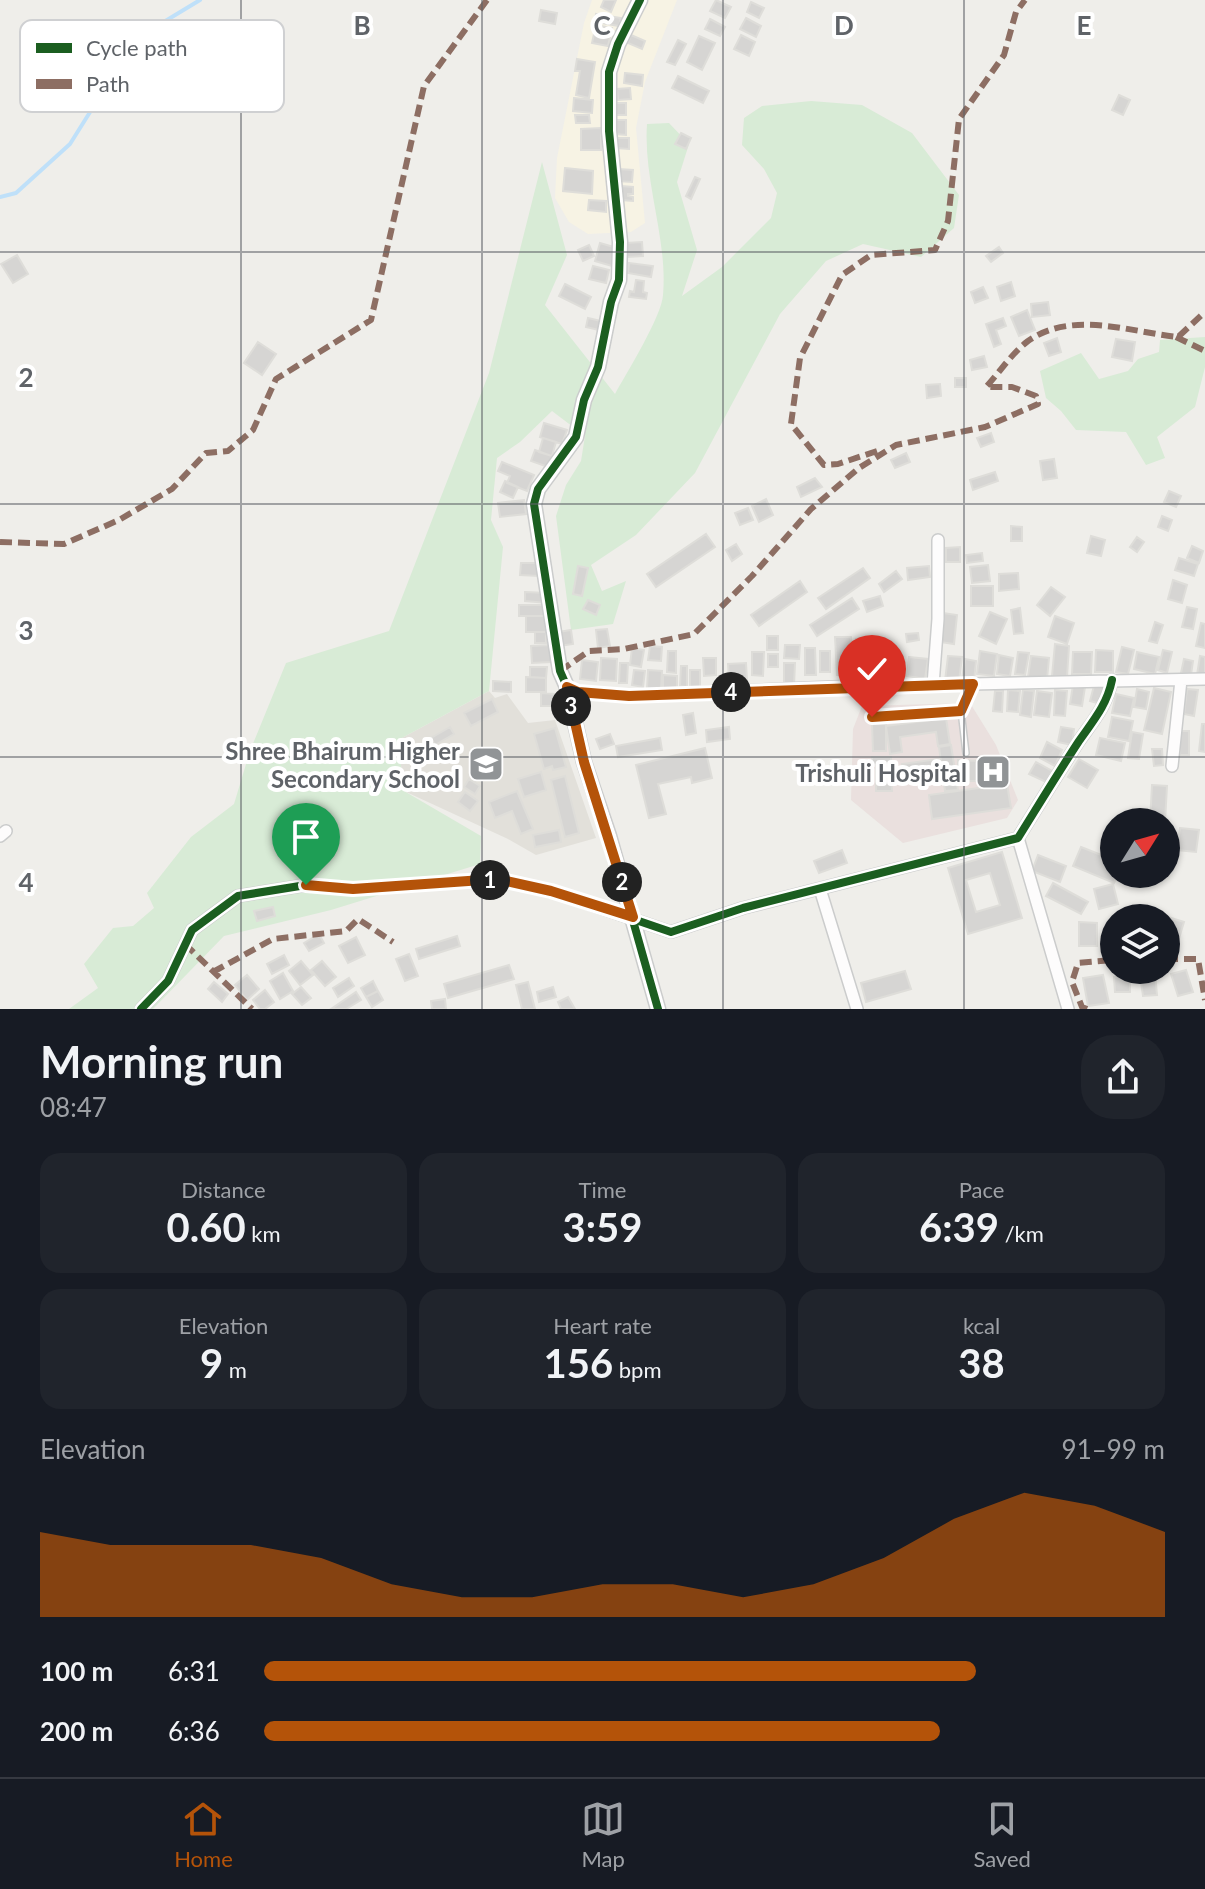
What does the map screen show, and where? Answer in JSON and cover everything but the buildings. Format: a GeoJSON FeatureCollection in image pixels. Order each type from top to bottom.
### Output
{"type":"FeatureCollection","features":[{"type":"Feature","properties":{"kind":"street"},"geometry":{"type":"LineString","coordinates":[[640,0],[618,44],[609,72],[609,131],[620,242],[619,280],[611,302],[598,367],[584,400],[576,437],[538,489],[534,504],[560,671],[658,1009]]}},
{"type":"Feature","properties":{"kind":"street"},"geometry":{"type":"LineString","coordinates":[[933,685],[938,619],[938,540]]}},
{"type":"Feature","properties":{"kind":"street"},"geometry":{"type":"LineString","coordinates":[[567,687],[578,692],[629,696],[1205,679]]}},
{"type":"Feature","properties":{"kind":"street"},"geometry":{"type":"LineString","coordinates":[[141,1009],[168,981],[192,930],[238,896],[306,885],[353,889],[497,879],[551,891],[671,932],[743,908],[1018,838],[1097,718],[1112,680]]}},
{"type":"Feature","properties":{"kind":"street"},"geometry":{"type":"LineString","coordinates":[[1172,766],[1181,680]]}},
{"type":"Feature","properties":{"kind":"street"},"geometry":{"type":"LineString","coordinates":[[1018,838],[1068,1009]]}},
{"type":"Feature","properties":{"kind":"street"},"geometry":{"type":"LineString","coordinates":[[820,889],[857,1009]]}},
{"type":"Feature","properties":{"kind":"lane"},"geometry":{"type":"LineString","coordinates":[[966,753],[961,711],[973,684]]}},
{"type":"Feature","properties":{"kind":"lane"},"geometry":{"type":"LineString","coordinates":[[872,717],[961,711]]}},
{"type":"Feature","properties":{"kind":"shaded area"},"geometry":{"type":"Polygon","coordinates":[[[592,0],[677,0],[645,82],[636,128],[645,223],[631,232],[588,234],[569,222],[555,198],[557,158],[584,23],[592,0]]]}},
{"type":"Feature","properties":{"kind":"shaded area","name":"Shree Bhairum Higher Secondary School"},"geometry":{"type":"Polygon","coordinates":[[[489,691],[495,698],[507,694],[528,723],[555,720],[596,838],[536,855],[404,791],[398,740],[489,691]]]}},
{"type":"Feature","properties":{"kind":"shaded area","name":"Trishuli Hospital"},"geometry":{"type":"Polygon","coordinates":[[[970,703],[996,745],[1018,800],[1007,818],[903,843],[851,800],[853,729],[862,706],[970,703]],[[946,718],[887,726],[900,737],[936,732],[939,746],[949,744],[946,718]],[[951,745],[939,748],[945,791],[958,789],[951,745]],[[872,757],[872,765],[876,765],[876,791],[891,791],[891,778],[898,778],[897,765],[891,765],[891,757],[872,757]],[[938,759],[902,764],[904,775],[939,771],[938,759]],[[1007,784],[929,795],[932,818],[1010,807],[1007,784]]]}},
{"type":"Feature","properties":{"kind":"green space"},"geometry":{"type":"Polygon","coordinates":[[[811,101],[862,105],[912,133],[959,195],[954,228],[921,257],[863,244],[826,261],[780,314],[695,473],[636,535],[591,565],[602,591],[626,581],[613,624],[571,630],[556,516],[566,485],[581,461],[585,436],[552,411],[520,442],[497,458],[491,520],[503,547],[489,691],[398,740],[404,791],[481,836],[480,864],[331,910],[224,936],[153,1009],[69,1009],[98,988],[84,964],[113,928],[133,926],[154,908],[147,893],[191,837],[234,804],[250,751],[286,663],[389,631],[489,373],[542,162],[567,255],[545,305],[615,394],[650,330],[663,295],[664,274],[649,167],[647,124],[669,123],[689,144],[677,182],[697,250],[682,296],[722,267],[771,218],[777,193],[764,169],[742,145],[744,118],[762,106],[811,101]]]}},
{"type":"Feature","properties":{"kind":"green space"},"geometry":{"type":"Polygon","coordinates":[[[1205,337],[1205,367],[1195,407],[1157,437],[1165,458],[1146,465],[1126,432],[1076,430],[1046,398],[1040,371],[1081,353],[1099,379],[1128,371],[1138,359],[1159,352],[1160,340],[1205,337]]]}},
{"type":"Feature","properties":{"kind":"waterway"},"geometry":{"type":"LineString","coordinates":[[167,20],[200,0]]}},
{"type":"Feature","properties":{"kind":"waterway"},"geometry":{"type":"LineString","coordinates":[[0,197],[16,193],[70,144],[90,112]]}},
{"type":"Feature","properties":{"kind":"marked path"},"geometry":{"type":"LineString","coordinates":[[0,542],[64,544],[119,520],[172,489],[206,453],[228,451],[253,430],[276,379],[371,320],[424,86],[487,0]]}},
{"type":"Feature","properties":{"kind":"marked path"},"geometry":{"type":"LineString","coordinates":[[877,451],[838,464],[824,465],[791,424],[800,358],[842,275],[871,255],[935,250],[948,221],[959,119],[1004,55],[1016,12],[1025,0]]}},
{"type":"Feature","properties":{"kind":"marked path"},"geometry":{"type":"LineString","coordinates":[[560,671],[589,651],[624,649],[694,634],[752,576],[811,509],[859,468],[896,445],[985,427],[1038,404],[1036,396],[1012,387],[986,387],[1028,341],[1045,332],[1082,325],[1178,337],[1205,312]]}},
{"type":"Feature","properties":{"kind":"marked path"},"geometry":{"type":"LineString","coordinates":[[1176,337],[1205,351]]}},
{"type":"Feature","properties":{"kind":"marked path"},"geometry":{"type":"LineString","coordinates":[[213,972],[273,939],[346,931],[358,919],[393,942]]}},
{"type":"Feature","properties":{"kind":"marked path"},"geometry":{"type":"LineString","coordinates":[[185,944],[252,1009]]}},
{"type":"Feature","properties":{"kind":"marked path"},"geometry":{"type":"LineString","coordinates":[[1180,959],[1198,959],[1205,1000]]}},
{"type":"Feature","properties":{"kind":"marked path"},"geometry":{"type":"LineString","coordinates":[[1087,1009],[1082,1007],[1072,982],[1078,963],[1100,961]]}},
{"type":"Feature","properties":{"kind":"cycle path"},"geometry":{"type":"LineString","coordinates":[[640,0],[618,44],[609,72],[609,131],[620,242],[619,280],[611,302],[598,367],[584,400],[576,437],[538,489],[534,504],[560,671],[658,1009]]}},
{"type":"Feature","properties":{"kind":"cycle path"},"geometry":{"type":"LineString","coordinates":[[141,1009],[168,981],[192,930],[238,896],[306,885],[353,889],[497,879],[551,891],[671,932],[743,908],[1018,838],[1099,712],[1112,680]]}},
{"type":"Feature","properties":{"kind":"place","name":"Shree Bhairum Higher Secondary School"},"geometry":{"type":"Point","coordinates":[486,764]}},
{"type":"Feature","properties":{"kind":"place","name":"Trishuli Hospital"},"geometry":{"type":"Point","coordinates":[993,772]}},
{"type":"Feature","properties":{"kind":"route"},"geometry":{"type":"LineString","coordinates":[[306,885],[353,889],[497,879],[551,891],[633,917],[584,762],[567,687],[578,692],[629,696],[973,684],[961,711],[872,717]]}}]}
